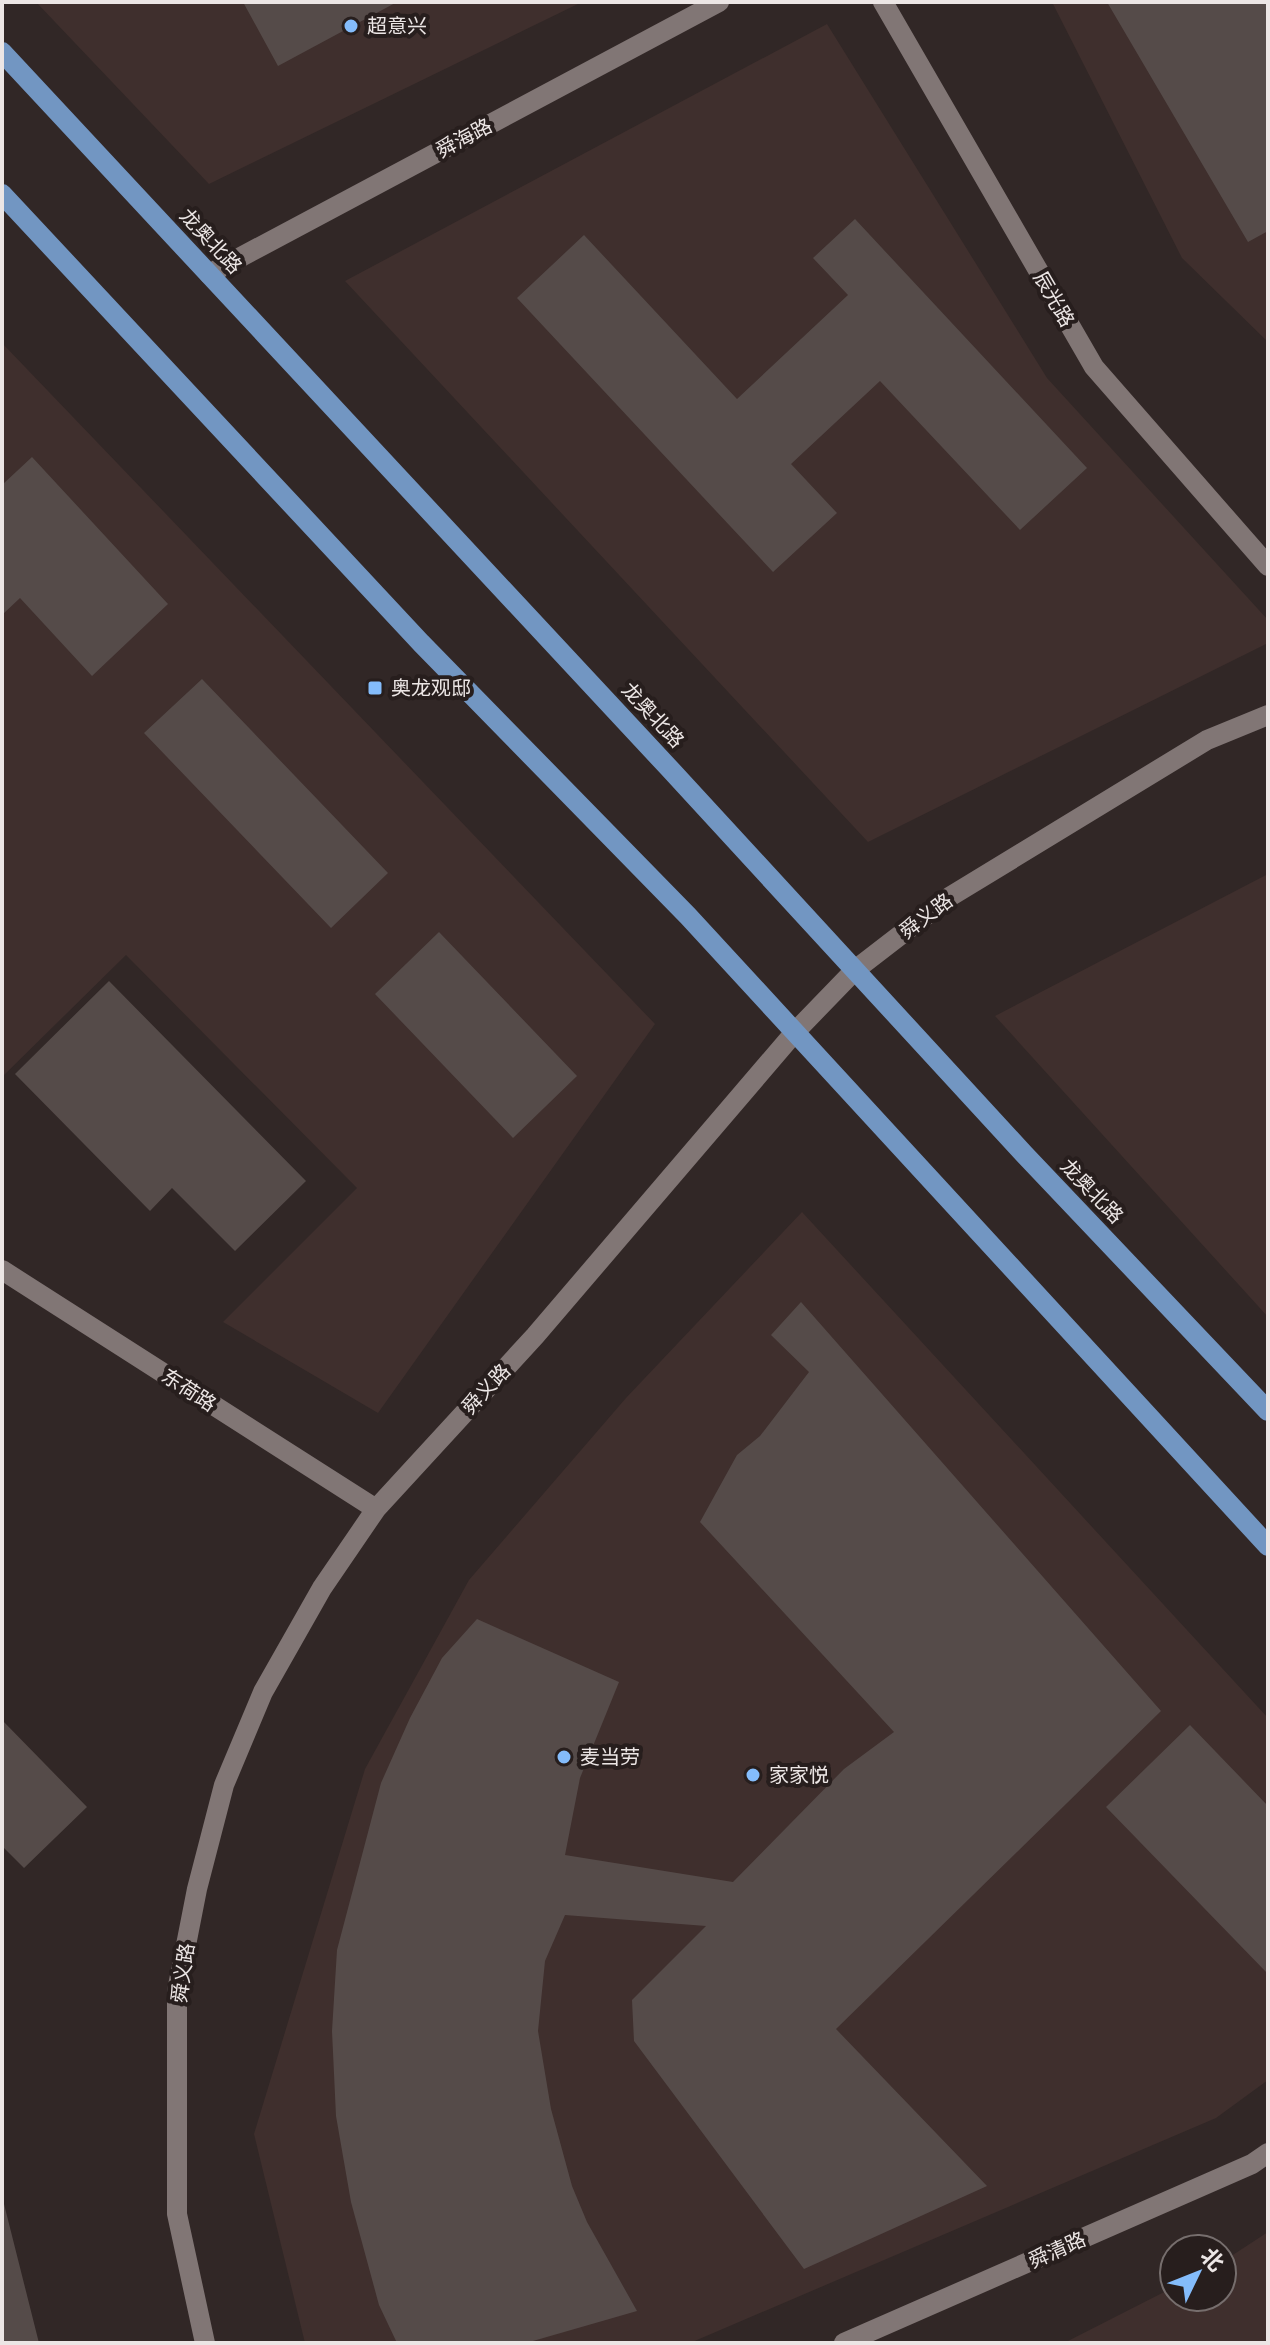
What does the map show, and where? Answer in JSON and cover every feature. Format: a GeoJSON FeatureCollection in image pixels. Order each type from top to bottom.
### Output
{"type":"FeatureCollection","features":[{"type":"Feature","properties":{"kind":"main road","name":"龙奥北路"},"geometry":{"type":"LineString","coordinates":[[2,52],[1024,1154],[1268,1411]]}},
{"type":"Feature","properties":{"kind":"main road"},"geometry":{"type":"LineString","coordinates":[[2,194],[421,643],[688,916],[1268,1546]]}},
{"type":"Feature","properties":{"kind":"street","name":"舜海路"},"geometry":{"type":"LineString","coordinates":[[209,274],[719,2]]}},
{"type":"Feature","properties":{"kind":"street","name":"辰光路"},"geometry":{"type":"LineString","coordinates":[[883,2],[1094,367],[1268,566]]}},
{"type":"Feature","properties":{"kind":"street","name":"舜义路"},"geometry":{"type":"LineString","coordinates":[[205,2343],[177,2214],[177,1991],[197,1889],[224,1785],[263,1692],[322,1588],[376,1509],[535,1336],[795,1032],[855,970],[951,896],[1207,740],[1268,715]]}},
{"type":"Feature","properties":{"kind":"street","name":"东荷路"},"geometry":{"type":"LineString","coordinates":[[2,1270],[376,1509]]}},
{"type":"Feature","properties":{"kind":"street","name":"舜清路"},"geometry":{"type":"LineString","coordinates":[[844,2343],[1252,2164],[1268,2153]]}},
{"type":"Feature","properties":{"kind":"shaded area"},"geometry":{"type":"Polygon","coordinates":[[[36,2],[582,2],[209,184],[36,2]]]}},
{"type":"Feature","properties":{"kind":"shaded area"},"geometry":{"type":"Polygon","coordinates":[[[1052,2],[1268,2],[1268,342],[1182,258],[1052,2]]]}},
{"type":"Feature","properties":{"kind":"shaded area"},"geometry":{"type":"Polygon","coordinates":[[[827,24],[1047,378],[1268,620],[1268,643],[868,842],[345,281],[827,24]]]}},
{"type":"Feature","properties":{"kind":"shaded area"},"geometry":{"type":"Polygon","coordinates":[[[2,343],[655,1024],[378,1413],[223,1322],[357,1188],[126,955],[2,1077],[2,343]]]}},
{"type":"Feature","properties":{"kind":"shaded area"},"geometry":{"type":"Polygon","coordinates":[[[1268,874],[1268,1317],[995,1016],[1268,874]]]}},
{"type":"Feature","properties":{"kind":"shaded area"},"geometry":{"type":"Polygon","coordinates":[[[802,1212],[1268,1718],[1268,2080],[1216,2118],[690,2343],[305,2343],[254,2134],[365,1769],[469,1580],[626,1398],[802,1212]]]}},
{"type":"Feature","properties":{"kind":"shaded area"},"geometry":{"type":"Polygon","coordinates":[[[1268,2232],[1268,2343],[1064,2343],[1158,2295],[1158,2313],[1238,2313],[1238,2252],[1268,2232]]]}},
{"type":"Feature","properties":{"kind":"building"},"geometry":{"type":"Polygon","coordinates":[[[243,2],[397,2],[278,66],[243,2]]]}},
{"type":"Feature","properties":{"kind":"building"},"geometry":{"type":"Polygon","coordinates":[[[1107,2],[1268,2],[1268,231],[1248,242],[1107,2]]]}},
{"type":"Feature","properties":{"kind":"building"},"geometry":{"type":"Polygon","coordinates":[[[855,219],[1087,468],[1020,530],[880,381],[791,464],[837,513],[773,572],[517,298],[584,235],[737,399],[848,295],[813,258],[855,219]]]}},
{"type":"Feature","properties":{"kind":"building"},"geometry":{"type":"Polygon","coordinates":[[[32,457],[168,604],[92,676],[20,598],[2,615],[2,485],[32,457]]]}},
{"type":"Feature","properties":{"kind":"building"},"geometry":{"type":"Polygon","coordinates":[[[202,679],[388,873],[331,928],[144,733],[202,679]]]}},
{"type":"Feature","properties":{"kind":"building"},"geometry":{"type":"Polygon","coordinates":[[[439,932],[577,1076],[513,1138],[375,994],[439,932]]]}},
{"type":"Feature","properties":{"kind":"building"},"geometry":{"type":"Polygon","coordinates":[[[109,981],[306,1181],[235,1251],[172,1188],[150,1211],[15,1074],[109,981]]]}},
{"type":"Feature","properties":{"kind":"building"},"geometry":{"type":"Polygon","coordinates":[[[801,1302],[1161,1711],[836,2029],[987,2186],[804,2269],[634,2041],[632,2000],[706,1926],[565,1915],[545,1961],[538,2031],[551,2109],[572,2186],[587,2222],[637,2311],[526,2343],[397,2343],[379,2305],[351,2202],[336,2116],[332,2031],[337,1950],[381,1783],[410,1718],[442,1658],[477,1619],[619,1682],[580,1778],[565,1855],[733,1882],[844,1769],[894,1732],[700,1522],[737,1455],[760,1436],[809,1372],[771,1335],[801,1302]]]}},
{"type":"Feature","properties":{"kind":"building"},"geometry":{"type":"Polygon","coordinates":[[[2,1720],[87,1807],[24,1868],[2,1846],[2,1720]]]}},
{"type":"Feature","properties":{"kind":"building"},"geometry":{"type":"Polygon","coordinates":[[[1190,1725],[1268,1806],[1268,1974],[1106,1807],[1190,1725]]]}},
{"type":"Feature","properties":{"kind":"building"},"geometry":{"type":"Polygon","coordinates":[[[3,2200],[39,2343],[2,2343],[3,2200]]]}},
{"type":"Feature","properties":{"kind":"place","name":"超意兴"},"geometry":{"type":"Point","coordinates":[351,26]}},
{"type":"Feature","properties":{"kind":"place","name":"奥龙观邸"},"geometry":{"type":"Point","coordinates":[375,688]}},
{"type":"Feature","properties":{"kind":"place","name":"麦当劳"},"geometry":{"type":"Point","coordinates":[564,1757]}},
{"type":"Feature","properties":{"kind":"place","name":"家家悦"},"geometry":{"type":"Point","coordinates":[753,1775]}}]}
